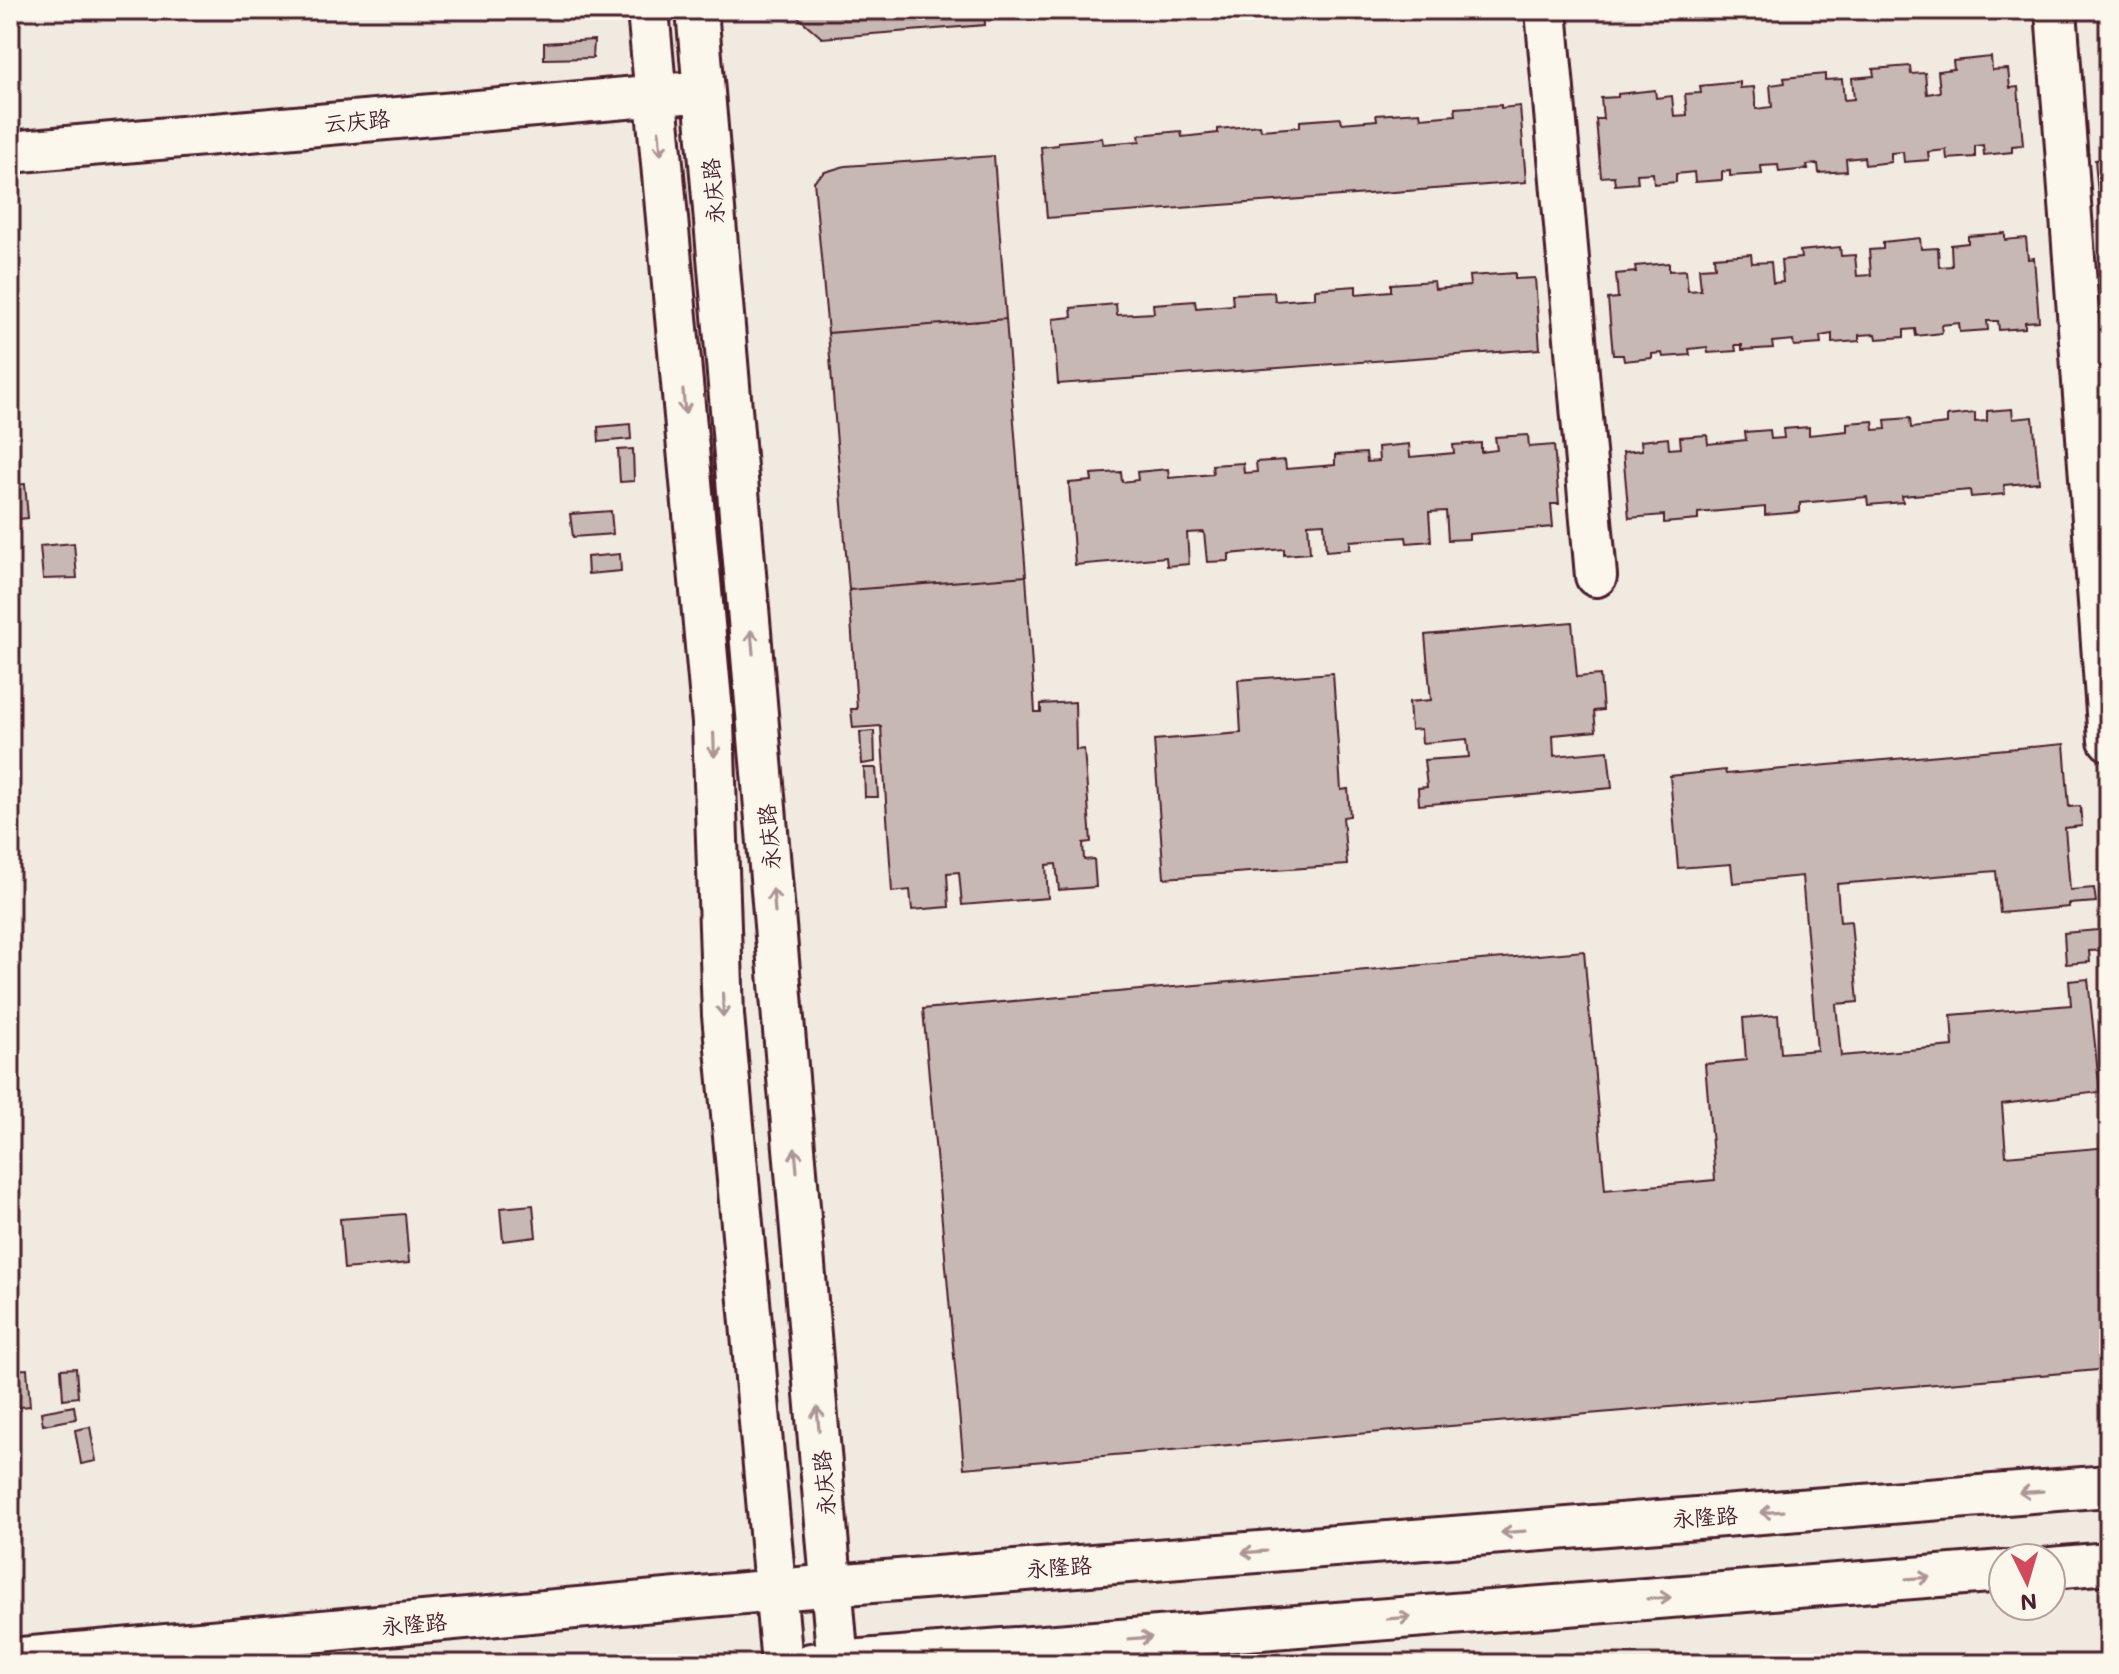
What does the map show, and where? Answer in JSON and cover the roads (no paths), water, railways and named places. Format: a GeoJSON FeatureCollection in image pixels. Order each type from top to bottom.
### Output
{"type":"FeatureCollection","features":[{"type":"Feature","properties":{"kind":"street"},"geometry":{"type":"LineString","coordinates":[[648,10],[713,723],[723,1015],[782,1664]]}},
{"type":"Feature","properties":{"kind":"street","name":"永庆路"},"geometry":{"type":"LineString","coordinates":[[697,10],[833,1585],[829,1663]]}},
{"type":"Feature","properties":{"kind":"street"},"geometry":{"type":"LineString","coordinates":[[1546,10],[1596,576]]}},
{"type":"Feature","properties":{"kind":"street"},"geometry":{"type":"LineString","coordinates":[[2056,10],[2109,740]]}},
{"type":"Feature","properties":{"kind":"street","name":"云庆路"},"geometry":{"type":"LineString","coordinates":[[10,152],[705,91]]}},
{"type":"Feature","properties":{"kind":"street","name":"永隆路"},"geometry":{"type":"LineString","coordinates":[[10,1659],[833,1585],[2109,1486]]}},
{"type":"Feature","properties":{"kind":"street"},"geometry":{"type":"LineString","coordinates":[[2067,1567],[2109,1563]]}},
{"type":"Feature","properties":{"kind":"street"},"geometry":{"type":"LineString","coordinates":[[829,1663],[1987,1572]]}}]}
